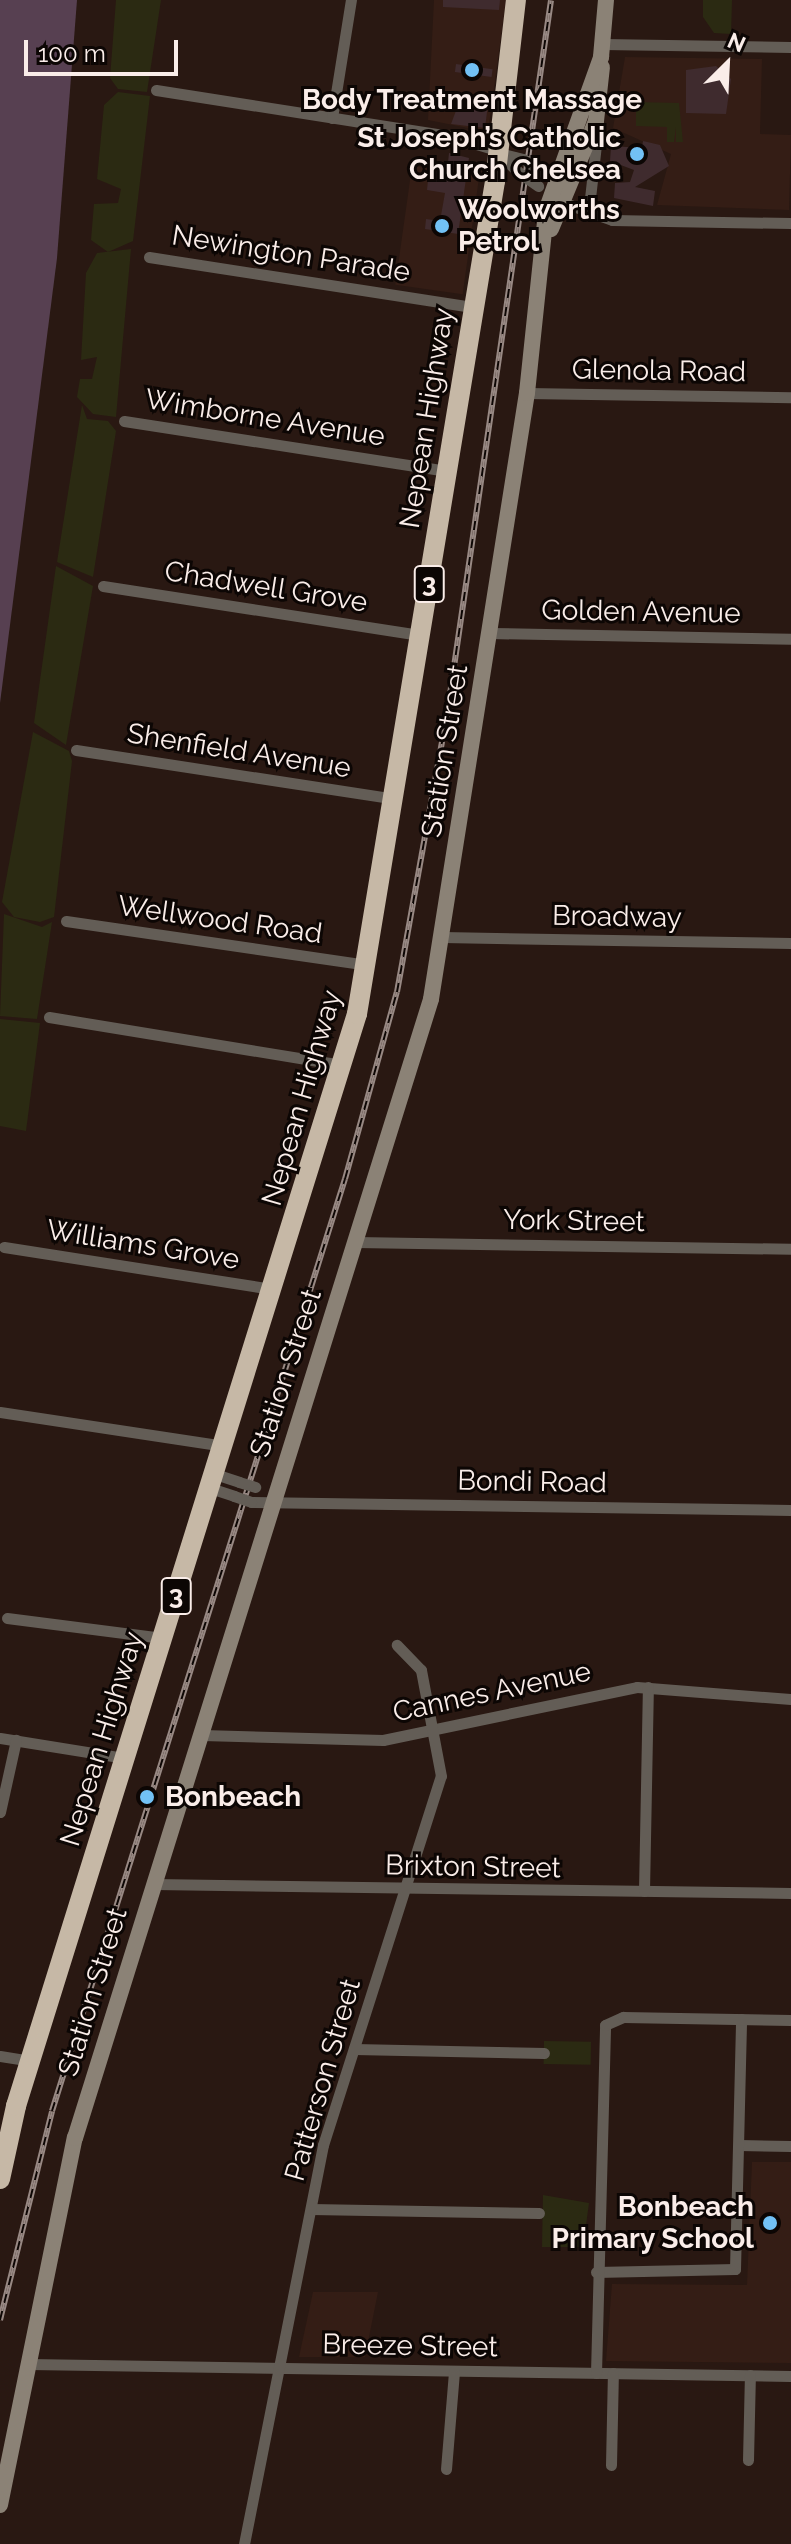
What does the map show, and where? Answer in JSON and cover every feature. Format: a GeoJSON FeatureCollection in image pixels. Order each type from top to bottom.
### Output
{"type":"FeatureCollection","features":[{"type":"Feature","properties":{"kind":"highway","name":"Nepean Highway"},"geometry":{"type":"LineString","coordinates":[[0,2179],[31,2061],[343,1065],[368,965],[499,153],[516,0]]}},
{"type":"Feature","properties":{"kind":"street"},"geometry":{"type":"LineString","coordinates":[[332,118],[351,0]]}},
{"type":"Feature","properties":{"kind":"street","name":"Station Street"},"geometry":{"type":"LineString","coordinates":[[551,186],[601,103],[606,0]]}},
{"type":"Feature","properties":{"kind":"street"},"geometry":{"type":"LineString","coordinates":[[602,51],[791,47]]}},
{"type":"Feature","properties":{"kind":"street","name":"Station Street"},"geometry":{"type":"LineString","coordinates":[[0,2505],[75,2138],[418,1043],[442,937],[490,633],[527,393],[551,186],[602,51]]}},
{"type":"Feature","properties":{"kind":"street"},"geometry":{"type":"LineString","coordinates":[[336,80],[336,110],[349,120]]}},
{"type":"Feature","properties":{"kind":"street"},"geometry":{"type":"LineString","coordinates":[[156,90],[449,136],[523,159],[551,186],[612,220],[791,223]]}},
{"type":"Feature","properties":{"kind":"street"},"geometry":{"type":"LineString","coordinates":[[589,207],[601,103]]}},
{"type":"Feature","properties":{"kind":"street"},"geometry":{"type":"LineString","coordinates":[[499,153],[521,174],[551,186],[612,220]]}},
{"type":"Feature","properties":{"kind":"street","name":"Newington Parade"},"geometry":{"type":"LineString","coordinates":[[149,257],[472,307]]}},
{"type":"Feature","properties":{"kind":"street","name":"Glenola Road"},"geometry":{"type":"LineString","coordinates":[[527,393],[791,397]]}},
{"type":"Feature","properties":{"kind":"street","name":"Wimborne Avenue"},"geometry":{"type":"LineString","coordinates":[[124,421],[447,471]]}},
{"type":"Feature","properties":{"kind":"street","name":"Chadwell Grove"},"geometry":{"type":"LineString","coordinates":[[103,586],[421,635]]}},
{"type":"Feature","properties":{"kind":"street","name":"Golden Avenue"},"geometry":{"type":"LineString","coordinates":[[490,633],[791,639]]}},
{"type":"Feature","properties":{"kind":"street","name":"Shenfield Avenue"},"geometry":{"type":"LineString","coordinates":[[76,750],[395,799]]}},
{"type":"Feature","properties":{"kind":"street","name":"Wellwood Road"},"geometry":{"type":"LineString","coordinates":[[66,921],[368,965]]}},
{"type":"Feature","properties":{"kind":"street","name":"Broadway"},"geometry":{"type":"LineString","coordinates":[[442,937],[791,943]]}},
{"type":"Feature","properties":{"kind":"street"},"geometry":{"type":"LineString","coordinates":[[49,1017],[343,1065]]}},
{"type":"Feature","properties":{"kind":"street","name":"York Street"},"geometry":{"type":"LineString","coordinates":[[356,1242],[791,1249]]}},
{"type":"Feature","properties":{"kind":"street","name":"Williams Grove"},"geometry":{"type":"LineString","coordinates":[[4,1247],[273,1289]]}},
{"type":"Feature","properties":{"kind":"street"},"geometry":{"type":"LineString","coordinates":[[0,1412],[224,1446]]}},
{"type":"Feature","properties":{"kind":"street"},"geometry":{"type":"LineString","coordinates":[[212,1481],[239,1482],[255,1487],[273,1500]]}},
{"type":"Feature","properties":{"kind":"street","name":"Bondi Road"},"geometry":{"type":"LineString","coordinates":[[212,1481],[234,1496],[251,1502],[791,1510]]}},
{"type":"Feature","properties":{"kind":"street"},"geometry":{"type":"LineString","coordinates":[[7,1618],[163,1638]]}},
{"type":"Feature","properties":{"kind":"street","name":"Patterson Street"},"geometry":{"type":"LineString","coordinates":[[244,2544],[311,2209],[354,2049],[441,1776],[420,1666],[397,1645]]}},
{"type":"Feature","properties":{"kind":"street"},"geometry":{"type":"LineString","coordinates":[[644,1891],[648,1687]]}},
{"type":"Feature","properties":{"kind":"street","name":"Cannes Avenue"},"geometry":{"type":"LineString","coordinates":[[202,1735],[379,1740],[648,1687],[791,1699]]}},
{"type":"Feature","properties":{"kind":"street"},"geometry":{"type":"LineString","coordinates":[[0,1738],[125,1758]]}},
{"type":"Feature","properties":{"kind":"street"},"geometry":{"type":"LineString","coordinates":[[0,1812],[16,1740]]}},
{"type":"Feature","properties":{"kind":"street","name":"Brixton Street"},"geometry":{"type":"LineString","coordinates":[[154,1884],[405,1890],[791,1893]]}},
{"type":"Feature","properties":{"kind":"street"},"geometry":{"type":"LineString","coordinates":[[596,2373],[596,2272],[605,2025],[623,2017],[791,2020]]}},
{"type":"Feature","properties":{"kind":"street"},"geometry":{"type":"LineString","coordinates":[[596,2272],[735,2269],[741,2019]]}},
{"type":"Feature","properties":{"kind":"street"},"geometry":{"type":"LineString","coordinates":[[354,2049],[544,2053]]}},
{"type":"Feature","properties":{"kind":"street"},"geometry":{"type":"LineString","coordinates":[[0,2056],[31,2061]]}},
{"type":"Feature","properties":{"kind":"street"},"geometry":{"type":"LineString","coordinates":[[739,2145],[791,2146]]}},
{"type":"Feature","properties":{"kind":"street"},"geometry":{"type":"LineString","coordinates":[[311,2209],[539,2213]]}},
{"type":"Feature","properties":{"kind":"street","name":"Breeze Street"},"geometry":{"type":"LineString","coordinates":[[29,2364],[791,2376]]}},
{"type":"Feature","properties":{"kind":"street"},"geometry":{"type":"LineString","coordinates":[[446,2469],[454,2371]]}},
{"type":"Feature","properties":{"kind":"street"},"geometry":{"type":"LineString","coordinates":[[611,2465],[613,2373]]}},
{"type":"Feature","properties":{"kind":"street"},"geometry":{"type":"LineString","coordinates":[[748,2460],[750,2375]]}},
{"type":"Feature","properties":{"kind":"shaded area"},"geometry":{"type":"Polygon","coordinates":[[[0,0],[77,0],[57,258],[0,703],[0,0]]]}},
{"type":"Feature","properties":{"kind":"shaded area"},"geometry":{"type":"Polygon","coordinates":[[[116,0],[161,0],[147,92],[118,89],[110,78],[116,0]]]}},
{"type":"Feature","properties":{"kind":"shaded area"},"geometry":{"type":"Polygon","coordinates":[[[434,0],[506,0],[488,132],[428,120],[434,0]]]}},
{"type":"Feature","properties":{"kind":"shaded area"},"geometry":{"type":"Polygon","coordinates":[[[703,0],[732,0],[731,34],[714,33],[703,17],[703,0]]]}},
{"type":"Feature","properties":{"kind":"shaded area"},"geometry":{"type":"Polygon","coordinates":[[[625,57],[762,59],[760,134],[791,135],[789,210],[657,205],[671,154],[613,128],[625,57]]]}},
{"type":"Feature","properties":{"kind":"shaded area"},"geometry":{"type":"Polygon","coordinates":[[[118,92],[150,96],[133,241],[108,252],[91,240],[94,204],[118,203],[121,189],[97,179],[104,105],[118,92]]]}},
{"type":"Feature","properties":{"kind":"shaded area"},"geometry":{"type":"Polygon","coordinates":[[[636,102],[679,103],[683,142],[676,142],[676,127],[674,142],[667,142],[667,127],[636,126],[636,102]]]}},
{"type":"Feature","properties":{"kind":"shaded area"},"geometry":{"type":"Polygon","coordinates":[[[412,166],[479,175],[463,294],[395,285],[412,166]]]}},
{"type":"Feature","properties":{"kind":"shaded area"},"geometry":{"type":"Polygon","coordinates":[[[131,249],[116,417],[93,414],[77,397],[80,379],[92,379],[97,357],[81,360],[86,273],[97,253],[131,249]]]}},
{"type":"Feature","properties":{"kind":"shaded area"},"geometry":{"type":"Polygon","coordinates":[[[82,405],[87,419],[108,421],[116,431],[93,577],[57,562],[82,405]]]}},
{"type":"Feature","properties":{"kind":"shaded area"},"geometry":{"type":"Polygon","coordinates":[[[56,566],[93,586],[66,745],[34,723],[56,566]]]}},
{"type":"Feature","properties":{"kind":"shaded area"},"geometry":{"type":"Polygon","coordinates":[[[33,732],[69,751],[72,761],[54,917],[40,922],[14,917],[2,902],[33,732]]]}},
{"type":"Feature","properties":{"kind":"shaded area"},"geometry":{"type":"Polygon","coordinates":[[[4,914],[42,927],[52,922],[37,1019],[0,1016],[4,914]]]}},
{"type":"Feature","properties":{"kind":"shaded area"},"geometry":{"type":"Polygon","coordinates":[[[0,1019],[40,1023],[26,1131],[0,1126],[0,1019]]]}},
{"type":"Feature","properties":{"kind":"shaded area"},"geometry":{"type":"Polygon","coordinates":[[[544,2041],[591,2042],[591,2065],[544,2064],[544,2041]]]}},
{"type":"Feature","properties":{"kind":"shaded area","name":"Bonbeach Primary School"},"geometry":{"type":"Polygon","coordinates":[[[752,2162],[791,2162],[791,2363],[606,2361],[612,2284],[747,2285],[752,2162]]]}},
{"type":"Feature","properties":{"kind":"shaded area"},"geometry":{"type":"Polygon","coordinates":[[[543,2195],[589,2203],[583,2247],[542,2247],[543,2195]]]}},
{"type":"Feature","properties":{"kind":"shaded area"},"geometry":{"type":"Polygon","coordinates":[[[313,2292],[378,2292],[365,2357],[299,2357],[313,2292]]]}},
{"type":"Feature","properties":{"kind":"building"},"geometry":{"type":"Polygon","coordinates":[[[443,0],[500,0],[499,10],[443,7],[443,0]]]}},
{"type":"Feature","properties":{"kind":"building","name":"Body Treatment Massage"},"geometry":{"type":"Polygon","coordinates":[[[456,64],[493,69],[492,77],[455,72],[456,64]]]}},
{"type":"Feature","properties":{"kind":"building"},"geometry":{"type":"Polygon","coordinates":[[[716,66],[731,79],[726,114],[686,113],[686,70],[716,66]]]}},
{"type":"Feature","properties":{"kind":"building"},"geometry":{"type":"Polygon","coordinates":[[[460,100],[488,104],[485,128],[451,124],[460,100]]]}},
{"type":"Feature","properties":{"kind":"building"},"geometry":{"type":"Polygon","coordinates":[[[643,141],[660,145],[669,166],[635,187],[655,191],[653,206],[614,198],[615,183],[630,182],[634,170],[610,161],[611,146],[642,148],[643,141]]]}},
{"type":"Feature","properties":{"kind":"building"},"geometry":{"type":"Polygon","coordinates":[[[449,153],[469,158],[458,234],[425,229],[426,219],[440,221],[445,193],[427,190],[429,170],[447,172],[449,153]]]}},
{"type":"Feature","properties":{"kind":"railway"},"geometry":{"type":"LineString","coordinates":[[0,2320],[52,2111],[345,1179],[397,992],[448,708],[551,0]]}},
{"type":"Feature","properties":{"kind":"place","name":"Body Treatment Massage"},"geometry":{"type":"Point","coordinates":[472,70]}},
{"type":"Feature","properties":{"kind":"place","name":"St Joseph’s Catholic Church Chelsea"},"geometry":{"type":"Point","coordinates":[637,154]}},
{"type":"Feature","properties":{"kind":"place","name":"Woolworths Petrol"},"geometry":{"type":"Point","coordinates":[442,226]}},
{"type":"Feature","properties":{"kind":"place","name":"Bonbeach"},"geometry":{"type":"Point","coordinates":[147,1797]}},
{"type":"Feature","properties":{"kind":"place","name":"Bonbeach Primary School"},"geometry":{"type":"Point","coordinates":[770,2223]}}]}
